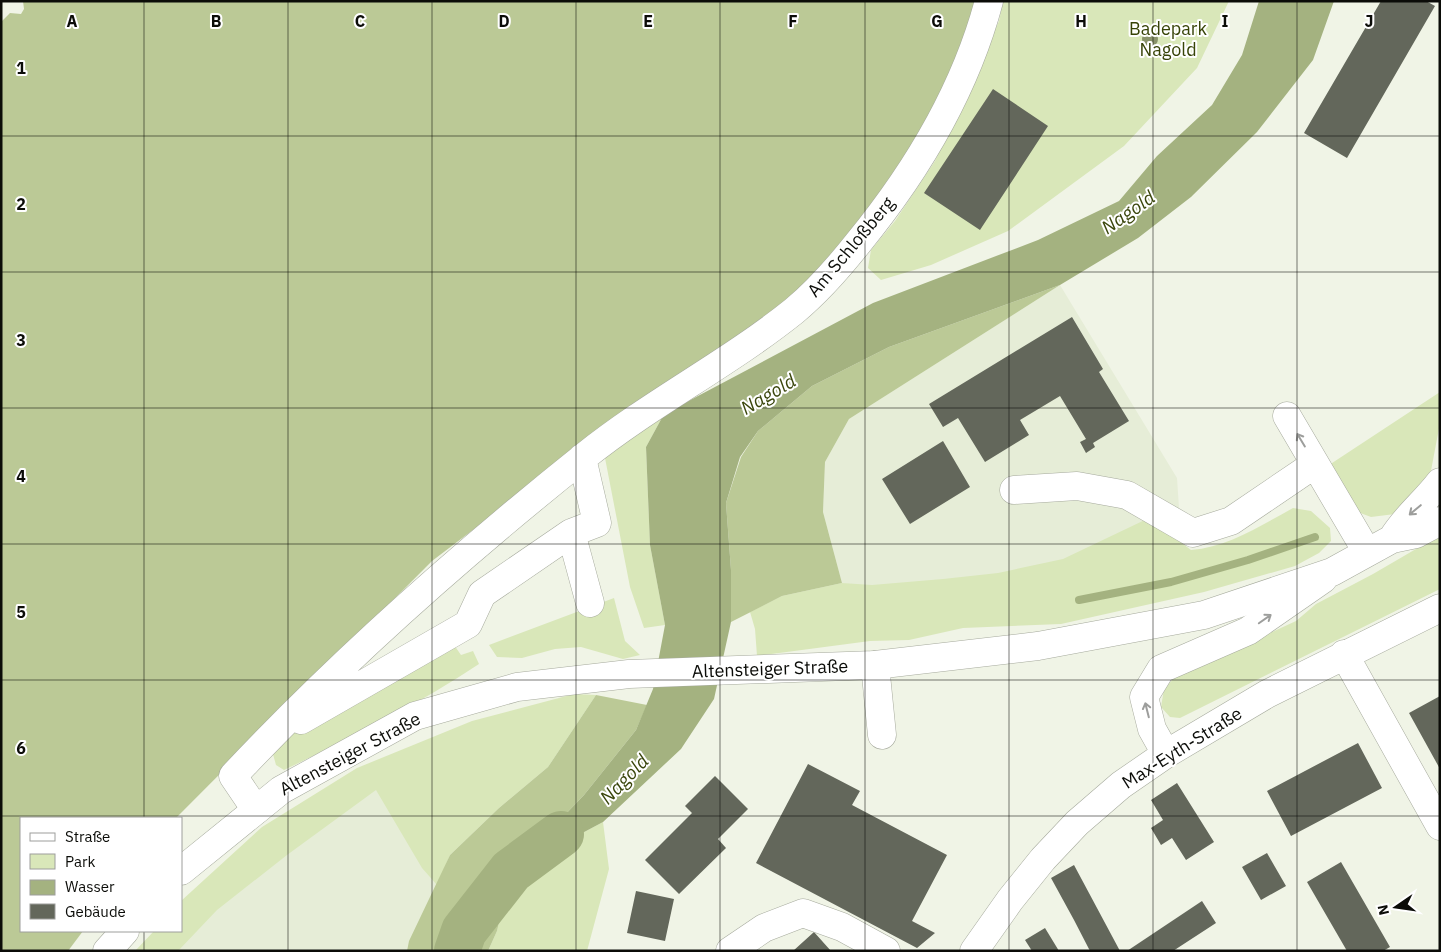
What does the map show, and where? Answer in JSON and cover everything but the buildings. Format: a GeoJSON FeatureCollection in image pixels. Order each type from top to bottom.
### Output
{"type":"FeatureCollection","features":[{"type":"Feature","properties":{"kind":"main road","name":"Am Schloßberg"},"geometry":{"type":"LineString","coordinates":[[267,739],[388,622],[582,458],[664,400],[732,357],[796,310],[835,271],[884,211],[923,153],[957,92],[980,34],[989,1]]}},
{"type":"Feature","properties":{"kind":"main road"},"geometry":{"type":"LineString","coordinates":[[1287,416],[1367,552]]}},
{"type":"Feature","properties":{"kind":"main road"},"geometry":{"type":"LineString","coordinates":[[256,810],[232,776],[267,739],[468,624],[482,594],[571,532],[597,523],[582,458]]}},
{"type":"Feature","properties":{"kind":"main road"},"geometry":{"type":"LineString","coordinates":[[1014,490],[1077,486],[1127,495],[1193,533],[1231,521],[1315,464]]}},
{"type":"Feature","properties":{"kind":"main road"},"geometry":{"type":"LineString","coordinates":[[1392,539],[1405,518],[1425,502],[1440,482]]}},
{"type":"Feature","properties":{"kind":"main road","name":"Altensteiger Straße"},"geometry":{"type":"LineString","coordinates":[[182,870],[281,790],[415,716],[517,687],[629,674],[875,665],[1038,646],[1204,615],[1332,572],[1392,539],[1416,534],[1440,521]]}},
{"type":"Feature","properties":{"kind":"main road"},"geometry":{"type":"LineString","coordinates":[[571,532],[590,603]]}},
{"type":"Feature","properties":{"kind":"main road"},"geometry":{"type":"LineString","coordinates":[[1166,754],[1152,729],[1144,697],[1161,669],[1248,631],[1332,572]]}},
{"type":"Feature","properties":{"kind":"main road","name":"Max-Eyth-Straße"},"geometry":{"type":"LineString","coordinates":[[974,951],[1026,879],[1077,823],[1121,785],[1166,754],[1267,694],[1344,654],[1440,608]]}},
{"type":"Feature","properties":{"kind":"main road"},"geometry":{"type":"LineString","coordinates":[[1344,654],[1440,826]]}},
{"type":"Feature","properties":{"kind":"main road"},"geometry":{"type":"LineString","coordinates":[[875,665],[882,735]]}},
{"type":"Feature","properties":{"kind":"main road"},"geometry":{"type":"LineString","coordinates":[[730,951],[764,928],[803,913],[842,927],[886,951]]}},
{"type":"Feature","properties":{"kind":"main road"},"geometry":{"type":"LineString","coordinates":[[107,951],[125,932]]}},
{"type":"Feature","properties":{"kind":"shaded area"},"geometry":{"type":"Polygon","coordinates":[[[23,1],[975,1],[966,32],[943,90],[911,149],[872,207],[823,267],[788,302],[582,447],[432,561],[177,817],[20,817],[20,932],[82,932],[68,951],[1,951],[1,22],[10,13],[21,14],[24,9],[23,1]]]}},
{"type":"Feature","properties":{"kind":"shaded area"},"geometry":{"type":"Polygon","coordinates":[[[1060,285],[1177,478],[1179,508],[1068,568],[889,593],[842,583],[823,512],[825,462],[849,419],[1060,285]]]}},
{"type":"Feature","properties":{"kind":"shaded area"},"geometry":{"type":"Polygon","coordinates":[[[1060,285],[849,419],[825,462],[823,512],[842,583],[782,596],[731,622],[731,570],[726,503],[741,457],[758,431],[812,386],[889,347],[1060,285]]]}},
{"type":"Feature","properties":{"kind":"shaded area"},"geometry":{"type":"Polygon","coordinates":[[[596,695],[647,705],[636,730],[584,795],[511,871],[497,931],[488,951],[407,951],[409,941],[450,855],[499,808],[548,767],[596,695]]]}},
{"type":"Feature","properties":{"kind":"shaded area"},"geometry":{"type":"Polygon","coordinates":[[[439,750],[439,951],[166,951],[309,820],[439,750]]]}},
{"type":"Feature","properties":{"kind":"green space","name":"Badepark Nagold"},"geometry":{"type":"Polygon","coordinates":[[[1003,1],[1229,1],[1197,68],[1124,146],[1008,231],[931,265],[881,280],[868,268],[871,250],[895,221],[935,161],[999,21],[1003,1]]]}},
{"type":"Feature","properties":{"kind":"green space"},"geometry":{"type":"Polygon","coordinates":[[[1440,392],[1440,423],[1430,476],[1395,514],[1371,517],[1355,511],[1326,467],[1440,392]]]}},
{"type":"Feature","properties":{"kind":"green space"},"geometry":{"type":"Polygon","coordinates":[[[664,414],[646,447],[650,545],[665,625],[644,628],[630,587],[605,458],[664,414]]]}},
{"type":"Feature","properties":{"kind":"green space"},"geometry":{"type":"Polygon","coordinates":[[[1293,508],[1311,511],[1330,528],[1331,541],[1319,553],[1295,566],[1204,592],[1061,624],[963,628],[909,640],[870,641],[757,656],[755,629],[750,612],[782,596],[842,583],[872,585],[998,573],[1063,559],[1149,518],[1191,550],[1205,548],[1244,535],[1293,508]]]}},
{"type":"Feature","properties":{"kind":"green space"},"geometry":{"type":"Polygon","coordinates":[[[1440,535],[1440,589],[1180,718],[1170,717],[1161,707],[1164,689],[1175,677],[1296,621],[1316,604],[1373,574],[1440,535]]]}},
{"type":"Feature","properties":{"kind":"green space"},"geometry":{"type":"Polygon","coordinates":[[[614,598],[625,641],[640,655],[623,659],[581,647],[555,649],[522,658],[497,657],[489,645],[614,598]]]}},
{"type":"Feature","properties":{"kind":"green space"},"geometry":{"type":"Polygon","coordinates":[[[452,642],[461,655],[473,651],[479,664],[408,707],[334,746],[284,770],[276,765],[271,747],[306,722],[452,642]]]}},
{"type":"Feature","properties":{"kind":"green space"},"geometry":{"type":"Polygon","coordinates":[[[574,694],[596,695],[548,767],[499,808],[450,855],[437,885],[422,868],[376,790],[287,855],[217,910],[178,951],[135,951],[153,932],[182,932],[182,900],[262,827],[357,768],[472,721],[574,694]]]}},
{"type":"Feature","properties":{"kind":"green space"},"geometry":{"type":"Polygon","coordinates":[[[603,822],[609,869],[587,951],[488,951],[497,931],[511,871],[603,822]]]}},
{"type":"Feature","properties":{"kind":"water"},"geometry":{"type":"Polygon","coordinates":[[[1259,1],[1334,1],[1313,60],[1257,132],[1191,197],[1138,238],[1060,285],[889,347],[812,386],[758,431],[740,457],[726,503],[731,570],[731,622],[714,699],[681,749],[603,822],[511,871],[584,795],[636,730],[653,689],[665,625],[650,545],[646,447],[664,414],[873,303],[1038,240],[1119,201],[1157,156],[1212,105],[1242,55],[1259,1]]]}},
{"type":"Feature","properties":{"kind":"waterway"},"geometry":{"type":"LineString","coordinates":[[1079,600],[1171,582],[1248,560],[1315,537]]}},
{"type":"Feature","properties":{"kind":"waterway","name":"Nagold"},"geometry":{"type":"LineString","coordinates":[[457,951],[464,931],[511,871],[561,834]]}}]}
